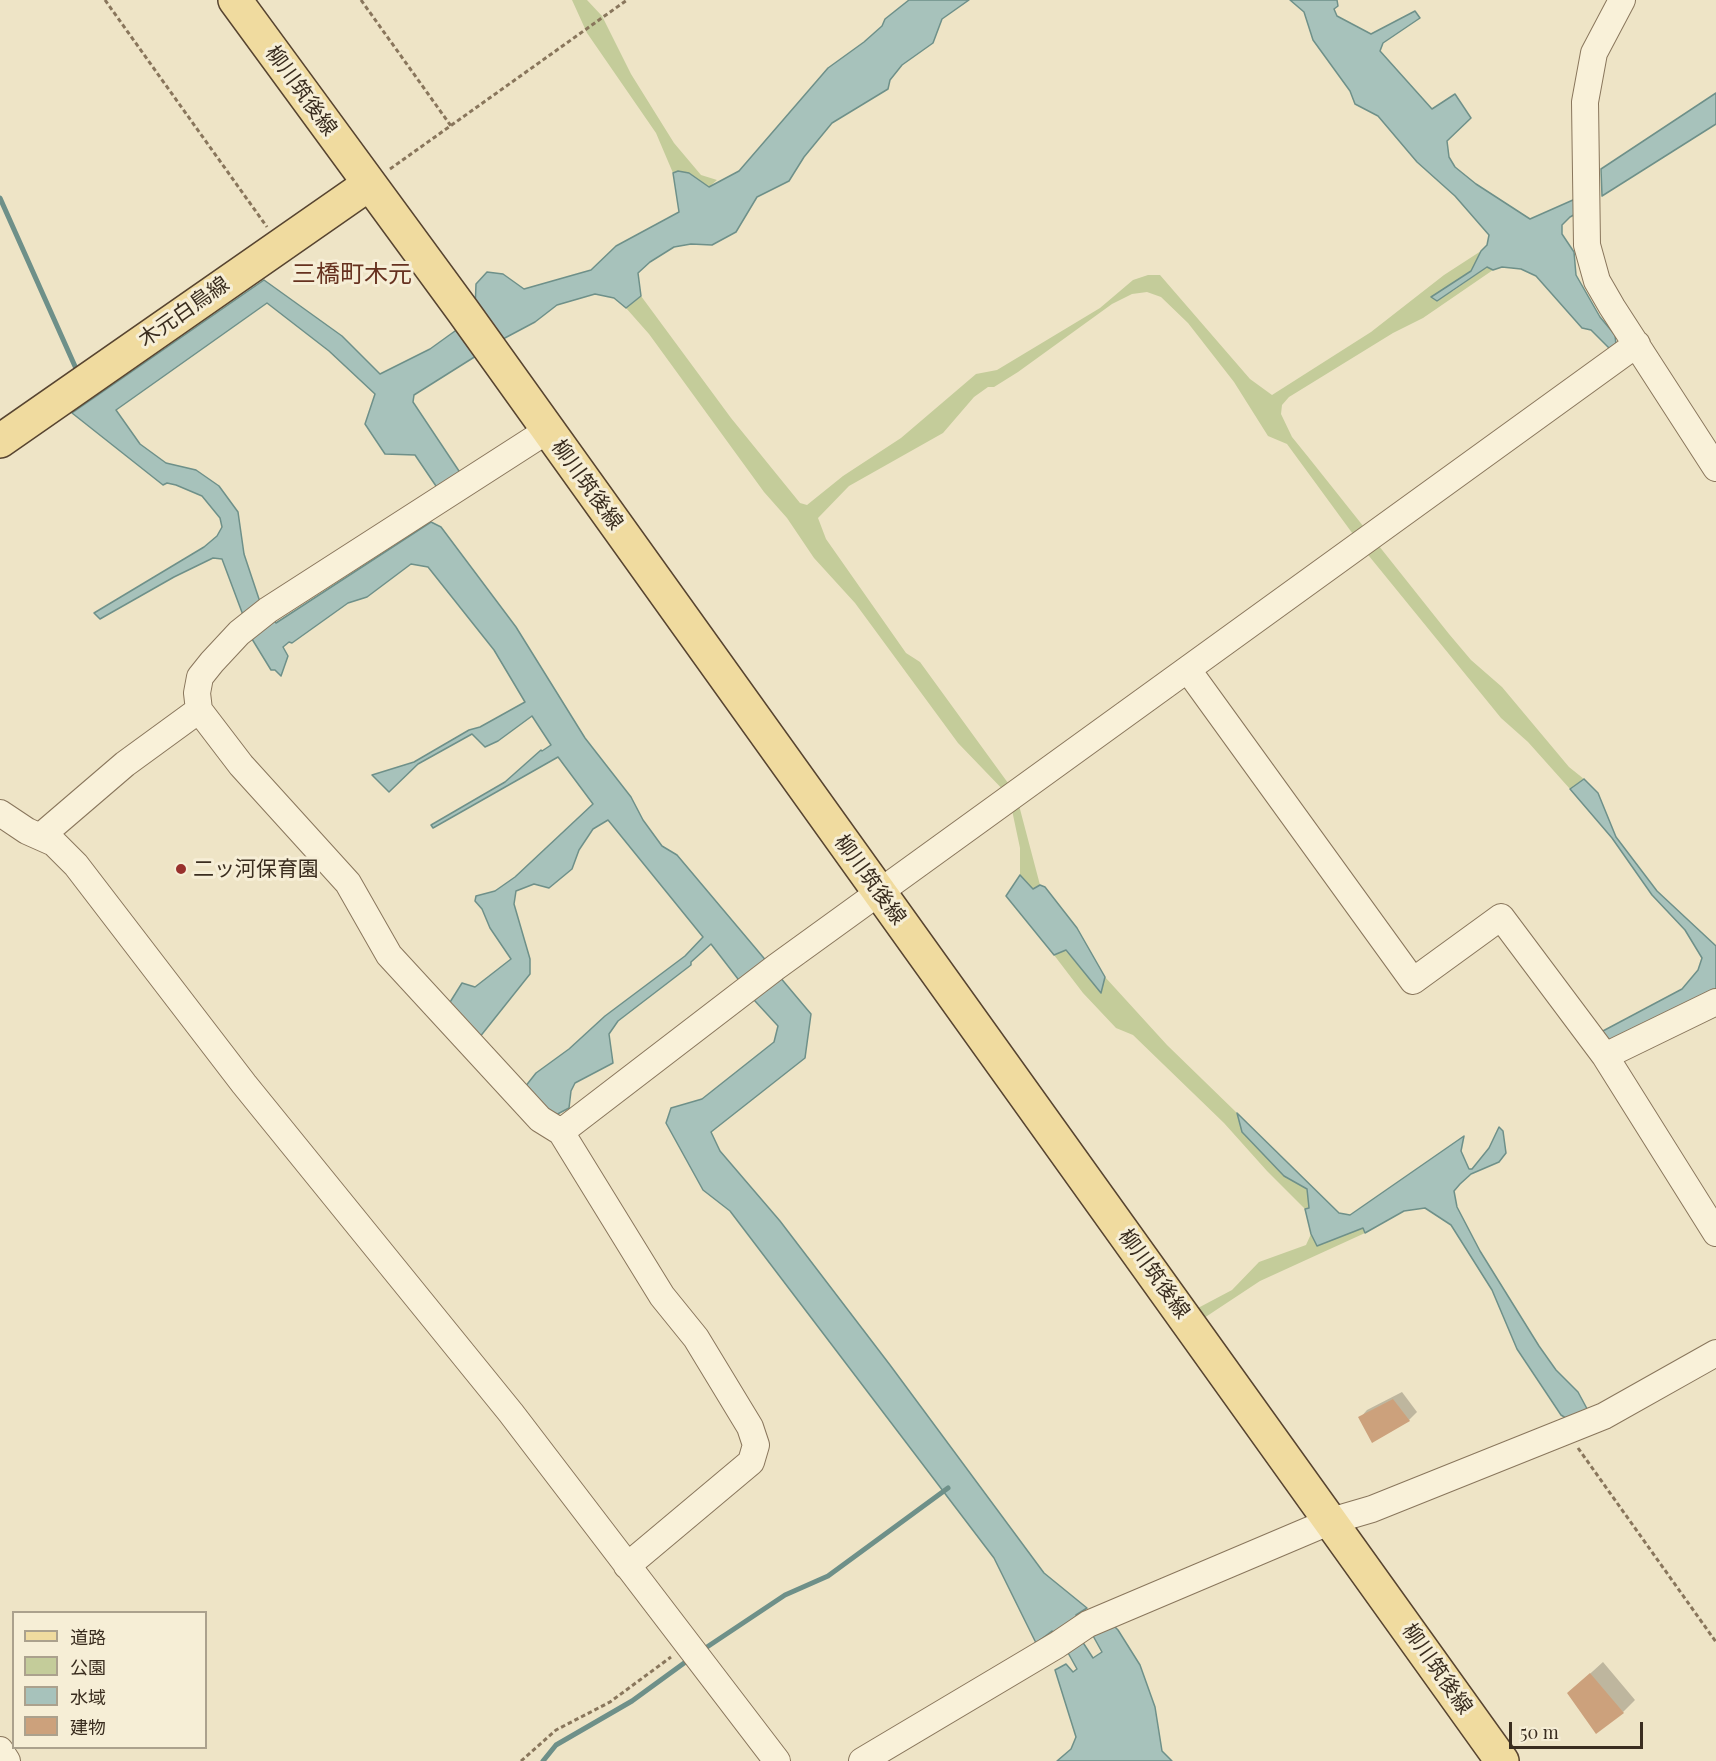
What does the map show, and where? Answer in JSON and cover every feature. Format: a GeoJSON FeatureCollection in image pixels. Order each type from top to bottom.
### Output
{"type":"FeatureCollection","features":[{"type":"Feature","properties":{"kind":"main road","name":"柳川筑後線"},"geometry":{"type":"LineString","coordinates":[[235,0],[463,311],[1502,1761]]}},
{"type":"Feature","properties":{"kind":"main road","name":"木元白鳥線"},"geometry":{"type":"LineString","coordinates":[[0,441],[369,184]]}},
{"type":"Feature","properties":{"kind":"street"},"geometry":{"type":"LineString","coordinates":[[1622,0],[1594,53],[1585,102],[1587,245],[1597,280],[1716,468]]}},
{"type":"Feature","properties":{"kind":"street"},"geometry":{"type":"LineString","coordinates":[[561,1132],[776,967],[1637,344]]}},
{"type":"Feature","properties":{"kind":"street"},"geometry":{"type":"LineString","coordinates":[[548,430],[268,610],[239,633],[200,677],[197,693],[199,710],[241,765],[348,883],[389,955],[540,1119],[561,1132],[662,1296],[696,1338],[750,1426],[756,1444],[751,1462],[627,1566]]}},
{"type":"Feature","properties":{"kind":"street"},"geometry":{"type":"LineString","coordinates":[[1188,670],[1413,981],[1502,917],[1605,1056],[1716,1233]]}},
{"type":"Feature","properties":{"kind":"street"},"geometry":{"type":"LineString","coordinates":[[34,833],[199,710]]}},
{"type":"Feature","properties":{"kind":"street"},"geometry":{"type":"LineString","coordinates":[[1,814],[54,843],[76,865],[244,1084],[503,1404],[777,1761]]}},
{"type":"Feature","properties":{"kind":"street"},"geometry":{"type":"LineString","coordinates":[[1605,1056],[1716,1002]]}},
{"type":"Feature","properties":{"kind":"street"},"geometry":{"type":"LineString","coordinates":[[862,1761],[1057,1645],[1088,1624],[1331,1521],[1372,1509],[1605,1416],[1716,1353]]}},
{"type":"Feature","properties":{"kind":"street"},"geometry":{"type":"LineString","coordinates":[[0,1750],[7,1761]]}},
{"type":"Feature","properties":{"kind":"path"},"geometry":{"type":"LineString","coordinates":[[105,0],[280,246]]}},
{"type":"Feature","properties":{"kind":"path"},"geometry":{"type":"LineString","coordinates":[[361,0],[451,126]]}},
{"type":"Feature","properties":{"kind":"path"},"geometry":{"type":"LineString","coordinates":[[369,184],[627,0]]}},
{"type":"Feature","properties":{"kind":"path"},"geometry":{"type":"LineString","coordinates":[[1571,1429],[1716,1642]]}},
{"type":"Feature","properties":{"kind":"path"},"geometry":{"type":"LineString","coordinates":[[521,1761],[556,1730],[610,1702],[687,1645]]}},
{"type":"Feature","properties":{"kind":"green space"},"geometry":{"type":"Polygon","coordinates":[[[572,0],[587,0],[602,16],[631,74],[674,143],[701,175],[717,180],[709,187],[689,173],[673,173],[656,133],[587,33],[572,0]]]}},
{"type":"Feature","properties":{"kind":"green space"},"geometry":{"type":"Polygon","coordinates":[[[1481,251],[1471,271],[1432,297],[1453,291],[1487,267],[1493,270],[1423,318],[1393,333],[1289,397],[1282,405],[1281,414],[1292,437],[1449,634],[1471,660],[1502,687],[1569,767],[1584,779],[1570,789],[1528,742],[1501,718],[1369,556],[1287,444],[1268,436],[1234,382],[1188,323],[1161,297],[1147,292],[1132,294],[1112,304],[1018,372],[974,397],[943,433],[849,486],[818,518],[826,539],[906,653],[920,662],[1016,794],[1040,885],[1033,889],[1020,875],[1020,848],[1009,796],[958,743],[855,603],[814,558],[787,518],[764,492],[649,334],[626,308],[641,296],[731,418],[800,503],[807,505],[843,476],[901,438],[976,374],[997,370],[1100,308],[1133,280],[1148,275],[1160,275],[1250,379],[1272,395],[1371,332],[1444,275],[1481,251]]]}},
{"type":"Feature","properties":{"kind":"green space"},"geometry":{"type":"Polygon","coordinates":[[[1065,950],[1101,992],[1105,977],[1167,1045],[1237,1113],[1243,1133],[1284,1176],[1307,1189],[1309,1208],[1305,1209],[1224,1123],[1133,1035],[1116,1028],[1083,993],[1054,955],[1065,950]]]}},
{"type":"Feature","properties":{"kind":"green space"},"geometry":{"type":"Polygon","coordinates":[[[1363,1228],[1365,1233],[1260,1281],[1204,1318],[1198,1308],[1232,1290],[1259,1262],[1306,1245],[1311,1234],[1317,1246],[1363,1228]]]}},
{"type":"Feature","properties":{"kind":"water"},"geometry":{"type":"Polygon","coordinates":[[[909,0],[969,0],[942,19],[933,43],[902,65],[890,80],[888,89],[832,123],[804,157],[789,181],[757,197],[736,232],[712,245],[691,244],[674,247],[650,262],[638,273],[641,296],[626,308],[614,298],[595,294],[557,305],[535,322],[503,339],[414,395],[413,402],[459,471],[457,485],[436,494],[436,486],[415,455],[385,454],[365,424],[375,394],[329,351],[267,303],[116,410],[140,444],[166,463],[196,470],[219,486],[238,512],[244,554],[259,599],[276,623],[431,522],[441,527],[516,627],[585,738],[631,797],[643,820],[662,846],[677,855],[811,1014],[805,1058],[711,1132],[720,1151],[780,1221],[1044,1573],[1087,1608],[1076,1615],[1085,1638],[1082,1641],[1093,1658],[1102,1652],[1092,1634],[1113,1625],[1118,1630],[1140,1665],[1155,1707],[1162,1751],[1172,1761],[1057,1761],[1071,1749],[1076,1737],[1055,1670],[1066,1664],[1073,1672],[1077,1669],[1067,1651],[1052,1631],[1036,1643],[994,1558],[730,1211],[703,1190],[666,1123],[671,1108],[702,1099],[774,1042],[778,1026],[755,1001],[711,944],[691,962],[691,965],[618,1021],[609,1034],[613,1063],[575,1083],[571,1091],[569,1108],[550,1118],[521,1092],[536,1073],[569,1049],[605,1016],[685,956],[703,937],[608,820],[593,829],[579,850],[572,869],[549,888],[534,884],[516,891],[514,904],[530,959],[530,974],[475,1043],[447,1007],[462,983],[475,987],[511,959],[475,901],[476,896],[495,891],[515,877],[593,804],[558,757],[433,828],[431,825],[505,782],[541,750],[551,745],[532,716],[498,741],[485,747],[472,734],[418,764],[389,792],[372,775],[414,762],[469,730],[480,727],[525,702],[494,650],[428,567],[411,564],[367,597],[348,603],[292,643],[289,642],[283,647],[288,656],[281,676],[275,670],[271,670],[252,639],[222,559],[213,558],[174,577],[100,619],[94,613],[204,547],[217,536],[222,527],[220,518],[202,496],[176,485],[167,483],[163,485],[72,413],[264,280],[342,336],[380,374],[430,349],[455,331],[475,310],[476,284],[487,272],[503,274],[524,289],[591,270],[616,246],[679,212],[673,173],[678,171],[689,173],[709,187],[739,171],[828,68],[864,42],[882,26],[885,19],[909,0]]]}},
{"type":"Feature","properties":{"kind":"water"},"geometry":{"type":"Polygon","coordinates":[[[1290,0],[1337,0],[1338,6],[1334,9],[1337,16],[1371,34],[1415,11],[1420,18],[1383,43],[1380,51],[1432,109],[1455,94],[1471,118],[1447,141],[1449,157],[1455,167],[1476,184],[1530,219],[1582,196],[1583,210],[1570,217],[1562,225],[1562,234],[1574,252],[1576,275],[1600,317],[1615,335],[1616,345],[1610,349],[1591,330],[1582,328],[1536,276],[1521,269],[1502,267],[1493,270],[1487,267],[1437,301],[1431,297],[1471,271],[1481,251],[1487,245],[1489,235],[1455,196],[1417,162],[1378,116],[1355,104],[1350,91],[1313,40],[1304,12],[1290,0]]]}},
{"type":"Feature","properties":{"kind":"water"},"geometry":{"type":"Polygon","coordinates":[[[1716,93],[1716,124],[1602,196],[1601,169],[1716,93]]]}},
{"type":"Feature","properties":{"kind":"water"},"geometry":{"type":"Polygon","coordinates":[[[1584,779],[1598,793],[1616,837],[1657,891],[1716,946],[1716,991],[1608,1044],[1601,1032],[1682,989],[1698,970],[1702,958],[1685,930],[1652,895],[1612,838],[1570,789],[1584,779]]]}},
{"type":"Feature","properties":{"kind":"water"},"geometry":{"type":"Polygon","coordinates":[[[1020,875],[1033,889],[1040,885],[1045,887],[1077,928],[1105,977],[1101,993],[1066,950],[1054,955],[1006,896],[1020,875]]]}},
{"type":"Feature","properties":{"kind":"water"},"geometry":{"type":"Polygon","coordinates":[[[1237,1113],[1339,1213],[1350,1215],[1464,1136],[1461,1151],[1469,1169],[1472,1169],[1489,1148],[1499,1127],[1503,1131],[1506,1153],[1499,1162],[1471,1174],[1460,1184],[1454,1191],[1457,1207],[1480,1251],[1539,1346],[1556,1370],[1578,1392],[1592,1418],[1577,1425],[1561,1415],[1517,1349],[1492,1290],[1451,1225],[1425,1208],[1404,1211],[1365,1233],[1363,1228],[1317,1246],[1311,1234],[1305,1209],[1309,1208],[1307,1189],[1284,1176],[1242,1132],[1237,1113]]]}},
{"type":"Feature","properties":{"kind":"building"},"geometry":{"type":"Polygon","coordinates":[[[1393,1399],[1410,1421],[1372,1443],[1358,1417],[1393,1399]]]}},
{"type":"Feature","properties":{"kind":"building"},"geometry":{"type":"Polygon","coordinates":[[[1590,1673],[1624,1713],[1596,1734],[1567,1693],[1590,1673]]]}},
{"type":"Feature","properties":{"kind":"waterway"},"geometry":{"type":"LineString","coordinates":[[0,198],[78,373]]}},
{"type":"Feature","properties":{"kind":"waterway"},"geometry":{"type":"LineString","coordinates":[[701,1651],[785,1595],[828,1576],[948,1488]]}},
{"type":"Feature","properties":{"kind":"waterway"},"geometry":{"type":"LineString","coordinates":[[543,1761],[556,1745],[632,1701],[691,1658]]}},
{"type":"Feature","properties":{"kind":"place","name":"二ッ河保育園"},"geometry":{"type":"Point","coordinates":[181,869]}},
{"type":"Feature","properties":{"kind":"district","name":"三橋町木元"},"geometry":{"type":"Point","coordinates":[352,275]}}]}
